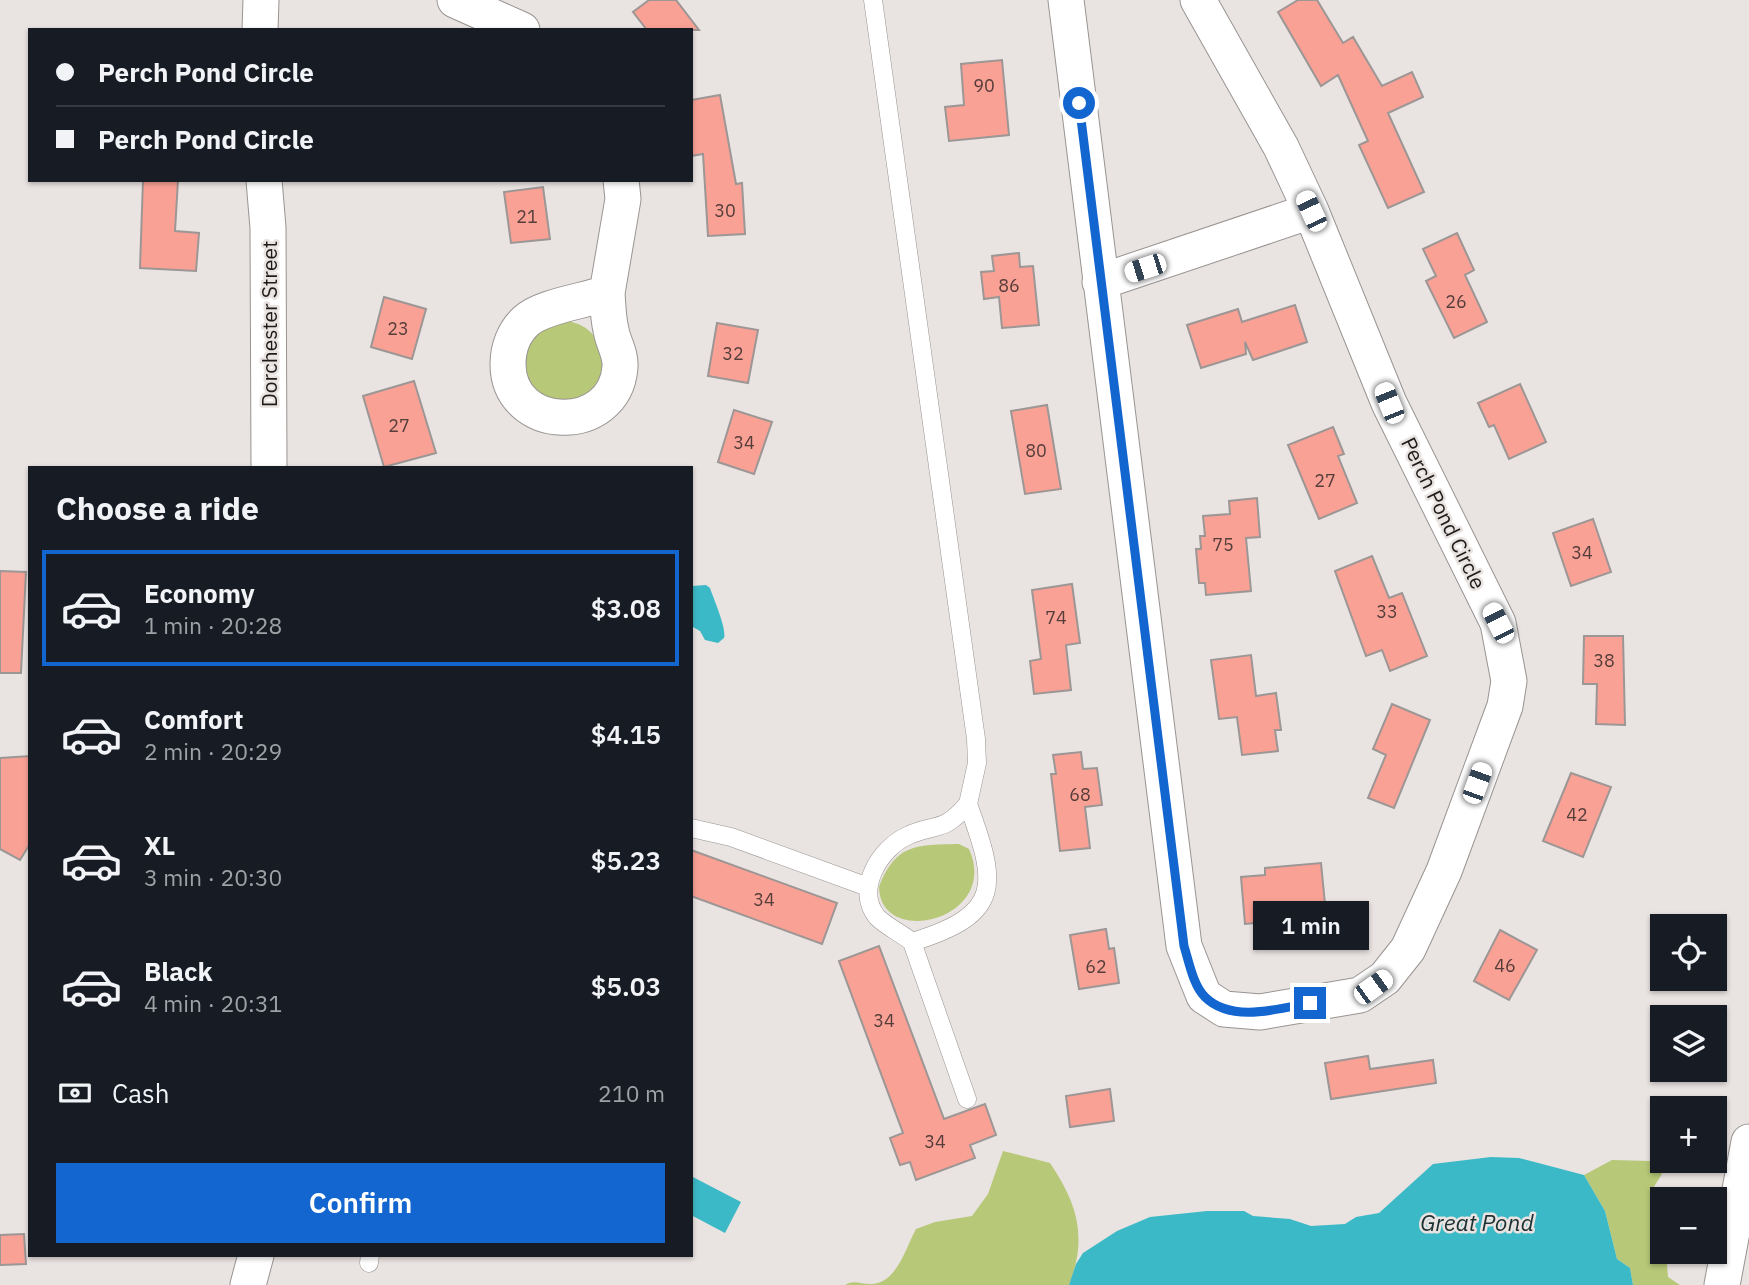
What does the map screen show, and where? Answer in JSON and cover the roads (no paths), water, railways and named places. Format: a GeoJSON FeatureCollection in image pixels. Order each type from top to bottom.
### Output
{"type":"FeatureCollection","features":[{"type":"Feature","properties":{"kind":"street"},"geometry":{"type":"LineString","coordinates":[[260,28],[261,0]]}},
{"type":"Feature","properties":{"kind":"street"},"geometry":{"type":"LineString","coordinates":[[455,0],[518,28]]}},
{"type":"Feature","properties":{"kind":"street","name":"Perch Pond Circle"},"geometry":{"type":"LineString","coordinates":[[1066,0],[1184,946],[1204,996],[1224,1009],[1260,1012],[1360,995],[1385,978],[1408,949],[1444,872],[1505,706],[1509,681],[1498,623],[1389,403],[1311,211],[1281,147],[1198,0]]}},
{"type":"Feature","properties":{"kind":"street","name":"Dorchester Street"},"geometry":{"type":"LineString","coordinates":[[264,182],[268,228],[269,466]]}},
{"type":"Feature","properties":{"kind":"street"},"geometry":{"type":"LineString","coordinates":[[607,293],[623,199],[621,182]]}},
{"type":"Feature","properties":{"kind":"street"},"geometry":{"type":"LineString","coordinates":[[1100,282],[1311,211]]}},
{"type":"Feature","properties":{"kind":"street"},"geometry":{"type":"LineString","coordinates":[[1722,1285],[1749,1142]]}},
{"type":"Feature","properties":{"kind":"street"},"geometry":{"type":"LineString","coordinates":[[248,1285],[255,1257]]}},
{"type":"Feature","properties":{"kind":"lane"},"geometry":{"type":"LineString","coordinates":[[873,0],[976,739],[977,763],[968,804],[955,819],[939,829],[909,835],[900,840],[876,867],[868,887],[870,904],[877,916],[912,942],[967,1099]]}},
{"type":"Feature","properties":{"kind":"lane"},"geometry":{"type":"LineString","coordinates":[[912,942],[958,926],[972,916],[984,898],[988,864],[968,804]]}},
{"type":"Feature","properties":{"kind":"lane"},"geometry":{"type":"LineString","coordinates":[[693,828],[732,837],[868,887]]}},
{"type":"Feature","properties":{"kind":"water"},"geometry":{"type":"Polygon","coordinates":[[[706,585],[710,588],[724,628],[724,638],[718,643],[705,640],[700,631],[693,627],[693,586],[706,585]]]}},
{"type":"Feature","properties":{"kind":"water","name":"Great Pond"},"geometry":{"type":"Polygon","coordinates":[[[1491,1157],[1519,1158],[1584,1175],[1605,1211],[1617,1259],[1630,1268],[1633,1285],[1069,1285],[1083,1253],[1117,1231],[1150,1217],[1207,1211],[1244,1211],[1253,1216],[1290,1219],[1311,1226],[1345,1224],[1356,1217],[1379,1213],[1433,1164],[1491,1157]]]}},
{"type":"Feature","properties":{"kind":"water"},"geometry":{"type":"Polygon","coordinates":[[[693,1177],[741,1202],[725,1233],[693,1216],[693,1177]]]}}]}
